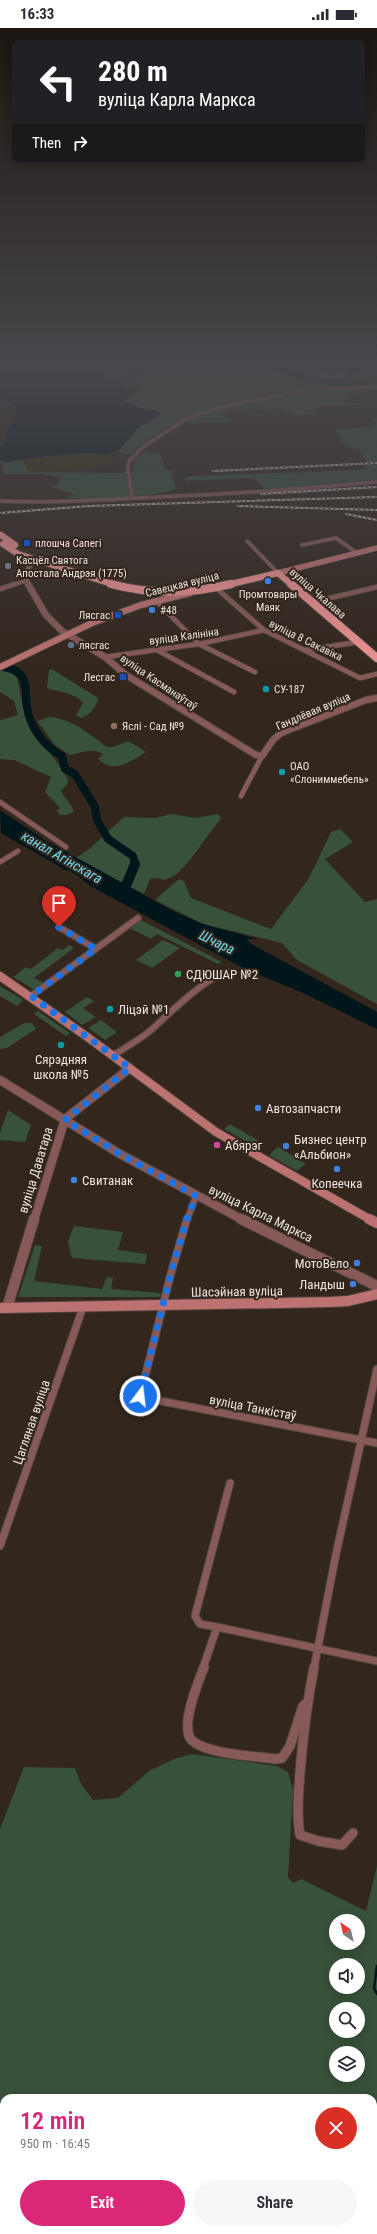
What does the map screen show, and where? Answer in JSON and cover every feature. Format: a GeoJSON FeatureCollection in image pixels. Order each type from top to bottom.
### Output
{"type":"FeatureCollection","features":[{"type":"Feature","properties":{"kind":"highway"},"geometry":{"type":"LineString","coordinates":[[0,535],[18,554],[30,557]]}},
{"type":"Feature","properties":{"kind":"highway"},"geometry":{"type":"LineString","coordinates":[[9,545],[30,557]]}},
{"type":"Feature","properties":{"kind":"highway","name":"Савецкая вуліца"},"geometry":{"type":"LineString","coordinates":[[30,557],[130,589],[171,595],[205,590],[278,573]]}},
{"type":"Feature","properties":{"kind":"highway","name":"вуліца Чкалава"},"geometry":{"type":"LineString","coordinates":[[278,573],[377,658]]}},
{"type":"Feature","properties":{"kind":"main road","name":"Савецкая вуліца"},"geometry":{"type":"LineString","coordinates":[[278,573],[377,548]]}},
{"type":"Feature","properties":{"kind":"main road","name":"Савецкая вуліца"},"geometry":{"type":"LineString","coordinates":[[0,667],[67,634],[111,616],[171,595]]}},
{"type":"Feature","properties":{"kind":"main road"},"geometry":{"type":"LineString","coordinates":[[0,976],[31,996],[216,1132],[377,1222]]}},
{"type":"Feature","properties":{"kind":"main road","name":"Шасэйная вуліца"},"geometry":{"type":"LineString","coordinates":[[3,1308],[330,1302],[348,1301],[377,1294]]}},
{"type":"Feature","properties":{"kind":"street"},"geometry":{"type":"LineString","coordinates":[[128,466],[132,498]]}},
{"type":"Feature","properties":{"kind":"street"},"geometry":{"type":"LineString","coordinates":[[0,501],[47,503],[294,490],[377,482]]}},
{"type":"Feature","properties":{"kind":"street"},"geometry":{"type":"LineString","coordinates":[[302,545],[336,538],[357,553]]}},
{"type":"Feature","properties":{"kind":"street","name":"вуліца Чкалава"},"geometry":{"type":"LineString","coordinates":[[247,541],[278,573]]}},
{"type":"Feature","properties":{"kind":"street"},"geometry":{"type":"LineString","coordinates":[[0,589],[26,581],[25,575],[28,568],[28,562],[18,554]]}},
{"type":"Feature","properties":{"kind":"street"},"geometry":{"type":"LineString","coordinates":[[28,568],[38,560]]}},
{"type":"Feature","properties":{"kind":"street","name":"вуліца Касманаўтаў"},"geometry":{"type":"LineString","coordinates":[[26,581],[46,615],[55,626],[105,657],[126,675],[151,691],[253,754],[262,756]]}},
{"type":"Feature","properties":{"kind":"street","name":"вуліца 8 Сакавіка"},"geometry":{"type":"LineString","coordinates":[[215,587],[264,630],[360,678],[377,674]]}},
{"type":"Feature","properties":{"kind":"street"},"geometry":{"type":"LineString","coordinates":[[313,602],[377,587]]}},
{"type":"Feature","properties":{"kind":"street"},"geometry":{"type":"LineString","coordinates":[[156,601],[199,644],[255,672]]}},
{"type":"Feature","properties":{"kind":"street","name":"вуліца Калініна"},"geometry":{"type":"LineString","coordinates":[[105,657],[199,644],[264,630]]}},
{"type":"Feature","properties":{"kind":"street"},"geometry":{"type":"LineString","coordinates":[[305,650],[359,642]]}},
{"type":"Feature","properties":{"kind":"street"},"geometry":{"type":"LineString","coordinates":[[155,649],[234,692]]}},
{"type":"Feature","properties":{"kind":"street","name":"Гандлёвая вуліца"},"geometry":{"type":"LineString","coordinates":[[241,796],[272,740],[281,733],[366,700],[377,698]]}},
{"type":"Feature","properties":{"kind":"street"},"geometry":{"type":"LineString","coordinates":[[0,802],[66,847]]}},
{"type":"Feature","properties":{"kind":"street"},"geometry":{"type":"LineString","coordinates":[[0,862],[18,850]]}},
{"type":"Feature","properties":{"kind":"street"},"geometry":{"type":"LineString","coordinates":[[31,996],[138,918]]}},
{"type":"Feature","properties":{"kind":"street"},"geometry":{"type":"LineString","coordinates":[[59,927],[96,949]]}},
{"type":"Feature","properties":{"kind":"street"},"geometry":{"type":"LineString","coordinates":[[114,1056],[148,1032],[211,979],[223,972],[231,972]]}},
{"type":"Feature","properties":{"kind":"street","name":"вуліца Даватара"},"geometry":{"type":"LineString","coordinates":[[3,1308],[65,1120],[130,1068]]}},
{"type":"Feature","properties":{"kind":"street","name":"вуліца Карла Маркса"},"geometry":{"type":"LineString","coordinates":[[0,1080],[120,1154],[196,1196],[377,1286]]}},
{"type":"Feature","properties":{"kind":"street"},"geometry":{"type":"LineString","coordinates":[[164,1305],[186,1221],[196,1196]]}},
{"type":"Feature","properties":{"kind":"street","name":"вуліца Карла Маркса"},"geometry":{"type":"LineString","coordinates":[[346,1270],[368,1287],[377,1290]]}},
{"type":"Feature","properties":{"kind":"street","name":"вуліца Танкістаў"},"geometry":{"type":"LineString","coordinates":[[164,1305],[140,1396],[194,1409],[377,1443]]}},
{"type":"Feature","properties":{"kind":"street","name":"Цагляная вуліца"},"geometry":{"type":"LineString","coordinates":[[0,1546],[83,1306]]}},
{"type":"Feature","properties":{"kind":"street"},"geometry":{"type":"LineString","coordinates":[[353,1833],[342,1845],[318,1841],[300,1835],[298,1823],[299,1787],[307,1703],[336,1554],[377,1369]]}},
{"type":"Feature","properties":{"kind":"street"},"geometry":{"type":"LineString","coordinates":[[230,1483],[195,1616],[196,1620],[200,1624],[318,1647],[377,1661]]}},
{"type":"Feature","properties":{"kind":"street"},"geometry":{"type":"LineString","coordinates":[[217,1627],[190,1708],[188,1724],[189,1735],[195,1744],[206,1749],[276,1760],[282,1758],[290,1746],[303,1706],[307,1703]]}},
{"type":"Feature","properties":{"kind":"green space"},"geometry":{"type":"Polygon","coordinates":[[[2,466],[26,466],[30,472],[123,473],[133,470],[134,466],[164,466],[171,472],[176,488],[157,494],[108,498],[69,499],[68,497],[75,495],[51,487],[58,483],[60,477],[39,474],[4,474],[2,466]]]}},
{"type":"Feature","properties":{"kind":"green space"},"geometry":{"type":"Polygon","coordinates":[[[365,466],[377,466],[377,481],[266,490],[256,480],[249,478],[187,481],[182,479],[190,476],[364,469],[365,466]]]}},
{"type":"Feature","properties":{"kind":"green space"},"geometry":{"type":"Polygon","coordinates":[[[52,669],[98,698],[94,708],[86,716],[80,718],[76,715],[83,703],[76,697],[47,688],[49,670],[52,669]]]}},
{"type":"Feature","properties":{"kind":"green space"},"geometry":{"type":"Polygon","coordinates":[[[4,670],[13,674],[17,678],[25,716],[37,738],[54,758],[68,779],[67,785],[61,790],[72,806],[74,812],[67,815],[60,815],[57,811],[60,808],[45,792],[51,777],[14,760],[0,759],[0,720],[18,715],[14,701],[0,692],[0,671],[4,670]]]}},
{"type":"Feature","properties":{"kind":"green space"},"geometry":{"type":"Polygon","coordinates":[[[49,717],[58,718],[73,724],[87,732],[107,747],[113,747],[128,741],[146,752],[123,765],[117,766],[105,764],[98,759],[103,754],[99,752],[86,751],[70,755],[55,745],[37,721],[49,717]]]}},
{"type":"Feature","properties":{"kind":"green space"},"geometry":{"type":"Polygon","coordinates":[[[172,814],[195,818],[218,814],[221,818],[189,861],[177,874],[165,880],[158,878],[150,879],[144,894],[76,858],[89,849],[124,817],[155,818],[172,814]]]}},
{"type":"Feature","properties":{"kind":"green space"},"geometry":{"type":"Polygon","coordinates":[[[340,829],[353,842],[325,859],[365,902],[377,899],[377,1004],[297,960],[282,943],[203,924],[155,900],[179,879],[184,881],[191,898],[271,929],[309,878],[331,832],[340,829]]]}},
{"type":"Feature","properties":{"kind":"green space"},"geometry":{"type":"Polygon","coordinates":[[[141,920],[222,962],[218,964],[157,934],[151,939],[130,928],[141,920]]]}},
{"type":"Feature","properties":{"kind":"green space"},"geometry":{"type":"Polygon","coordinates":[[[163,940],[180,948],[152,968],[136,960],[163,940]]]}},
{"type":"Feature","properties":{"kind":"green space"},"geometry":{"type":"Polygon","coordinates":[[[69,945],[74,948],[34,978],[44,983],[35,990],[13,977],[26,967],[31,969],[58,948],[63,950],[69,945]]]}},
{"type":"Feature","properties":{"kind":"green space"},"geometry":{"type":"Polygon","coordinates":[[[0,986],[23,1000],[17,1006],[0,996],[0,986]]]}},
{"type":"Feature","properties":{"kind":"green space"},"geometry":{"type":"Polygon","coordinates":[[[87,997],[94,1001],[83,1008],[96,1017],[82,1025],[65,1012],[87,997]]]}},
{"type":"Feature","properties":{"kind":"green space"},"geometry":{"type":"Polygon","coordinates":[[[38,1011],[70,1033],[66,1036],[34,1014],[38,1011]]]}},
{"type":"Feature","properties":{"kind":"green space"},"geometry":{"type":"Polygon","coordinates":[[[101,1020],[117,1032],[105,1040],[88,1028],[101,1020]]]}},
{"type":"Feature","properties":{"kind":"green space"},"geometry":{"type":"Polygon","coordinates":[[[24,1023],[32,1023],[36,1029],[7,1048],[0,1049],[0,1037],[24,1023]]]}},
{"type":"Feature","properties":{"kind":"green space"},"geometry":{"type":"Polygon","coordinates":[[[8,1110],[31,1125],[25,1142],[0,1140],[0,1133],[8,1110]]]}},
{"type":"Feature","properties":{"kind":"green space"},"geometry":{"type":"Polygon","coordinates":[[[230,1124],[264,1144],[260,1149],[224,1129],[230,1124]]]}},
{"type":"Feature","properties":{"kind":"green space"},"geometry":{"type":"Polygon","coordinates":[[[278,1147],[306,1164],[297,1171],[269,1155],[278,1147]]]}},
{"type":"Feature","properties":{"kind":"green space"},"geometry":{"type":"Polygon","coordinates":[[[74,1226],[123,1232],[118,1250],[147,1254],[145,1264],[72,1258],[68,1242],[74,1226]]]}},
{"type":"Feature","properties":{"kind":"green space"},"geometry":{"type":"Polygon","coordinates":[[[35,1245],[42,1246],[34,1281],[102,1289],[107,1277],[113,1278],[111,1289],[161,1293],[160,1297],[18,1297],[35,1245]]]}},
{"type":"Feature","properties":{"kind":"green space"},"geometry":{"type":"Polygon","coordinates":[[[192,1754],[277,1766],[288,1772],[293,1790],[288,1877],[293,1883],[301,1879],[366,1911],[377,1866],[377,2094],[0,2094],[0,1829],[24,1767],[75,1768],[81,1784],[93,1800],[118,1798],[149,1771],[174,1759],[192,1754]]]}},
{"type":"Feature","properties":{"kind":"sand"},"geometry":{"type":"Polygon","coordinates":[[[25,466],[89,466],[89,470],[57,469],[57,472],[29,472],[25,466]]]}},
{"type":"Feature","properties":{"kind":"water"},"geometry":{"type":"Polygon","coordinates":[[[0,810],[43,839],[171,910],[203,924],[258,939],[247,939],[251,944],[377,1012],[377,1029],[301,992],[245,969],[92,887],[73,873],[61,870],[62,868],[1,833],[0,810]]]}},
{"type":"Feature","properties":{"kind":"waterway"},"geometry":{"type":"LineString","coordinates":[[0,666],[15,670],[23,678],[29,715],[31,722],[39,736],[49,747],[62,756],[65,769],[75,774],[95,807],[97,820],[108,839],[133,856],[135,864]]}},
{"type":"Feature","properties":{"kind":"waterway"},"geometry":{"type":"LineString","coordinates":[[127,895],[123,893],[135,864]]}},
{"type":"Feature","properties":{"kind":"waterway"},"geometry":{"type":"LineString","coordinates":[[377,1966],[374,1988],[377,1994]]}},
{"type":"Feature","properties":{"kind":"railway"},"geometry":{"type":"LineString","coordinates":[[213,471],[317,466]]}},
{"type":"Feature","properties":{"kind":"railway"},"geometry":{"type":"LineString","coordinates":[[261,494],[377,487]]}},
{"type":"Feature","properties":{"kind":"railway"},"geometry":{"type":"LineString","coordinates":[[0,513],[89,506],[377,497]]}},
{"type":"Feature","properties":{"kind":"railway"},"geometry":{"type":"LineString","coordinates":[[238,506],[377,510]]}},
{"type":"Feature","properties":{"kind":"railway"},"geometry":{"type":"LineString","coordinates":[[346,514],[377,520]]}},
{"type":"Feature","properties":{"kind":"place","name":"плошча Сапегі"},"geometry":{"type":"Point","coordinates":[27,543]}},
{"type":"Feature","properties":{"kind":"place","name":"Касцёл Святога Апостала Андрэя (1775)"},"geometry":{"type":"Point","coordinates":[8,566]}},
{"type":"Feature","properties":{"kind":"place","name":"Промтовары Маяк"},"geometry":{"type":"Point","coordinates":[268,581]}},
{"type":"Feature","properties":{"kind":"place","name":"#48"},"geometry":{"type":"Point","coordinates":[152,610]}},
{"type":"Feature","properties":{"kind":"place","name":"Лясгас"},"geometry":{"type":"Point","coordinates":[118,615]}},
{"type":"Feature","properties":{"kind":"place","name":"лясгас"},"geometry":{"type":"Point","coordinates":[71,645]}},
{"type":"Feature","properties":{"kind":"place","name":"Лесгас"},"geometry":{"type":"Point","coordinates":[123,677]}},
{"type":"Feature","properties":{"kind":"place","name":"СУ-187"},"geometry":{"type":"Point","coordinates":[266,689]}},
{"type":"Feature","properties":{"kind":"place","name":"Яслі - Сад №9"},"geometry":{"type":"Point","coordinates":[114,726]}},
{"type":"Feature","properties":{"kind":"place","name":"ОАО «Слониммебель»"},"geometry":{"type":"Point","coordinates":[282,772]}},
{"type":"Feature","properties":{"kind":"place","name":"СДЮШАР №2"},"geometry":{"type":"Point","coordinates":[178,974]}},
{"type":"Feature","properties":{"kind":"place","name":"Ліцэй №1"},"geometry":{"type":"Point","coordinates":[110,1009]}},
{"type":"Feature","properties":{"kind":"place","name":"Сярэдняя школа №5"},"geometry":{"type":"Point","coordinates":[61,1045]}},
{"type":"Feature","properties":{"kind":"place","name":"Автозапчасти"},"geometry":{"type":"Point","coordinates":[258,1108]}},
{"type":"Feature","properties":{"kind":"place","name":"Абярэг"},"geometry":{"type":"Point","coordinates":[217,1145]}},
{"type":"Feature","properties":{"kind":"place","name":"Бизнес центр «Альбион»"},"geometry":{"type":"Point","coordinates":[286,1146]}},
{"type":"Feature","properties":{"kind":"place","name":"Копеечка"},"geometry":{"type":"Point","coordinates":[337,1169]}},
{"type":"Feature","properties":{"kind":"place","name":"Свитанак"},"geometry":{"type":"Point","coordinates":[74,1180]}},
{"type":"Feature","properties":{"kind":"place","name":"МотоВело"},"geometry":{"type":"Point","coordinates":[357,1263]}},
{"type":"Feature","properties":{"kind":"place","name":"Ландыш"},"geometry":{"type":"Point","coordinates":[353,1284]}},
{"type":"Feature","properties":{"kind":"route"},"geometry":{"type":"LineString","coordinates":[[59,927],[96,949],[31,996],[130,1068],[65,1120],[120,1154],[196,1196],[186,1221],[171,1273],[163,1310],[140,1396]]}},
{"type":"Feature","properties":{"kind":"water label","name":"канал Агінскага"},"geometry":{"type":"Point","coordinates":[62,857]}},
{"type":"Feature","properties":{"kind":"water label","name":"Шчара"},"geometry":{"type":"Point","coordinates":[217,942]}}]}
